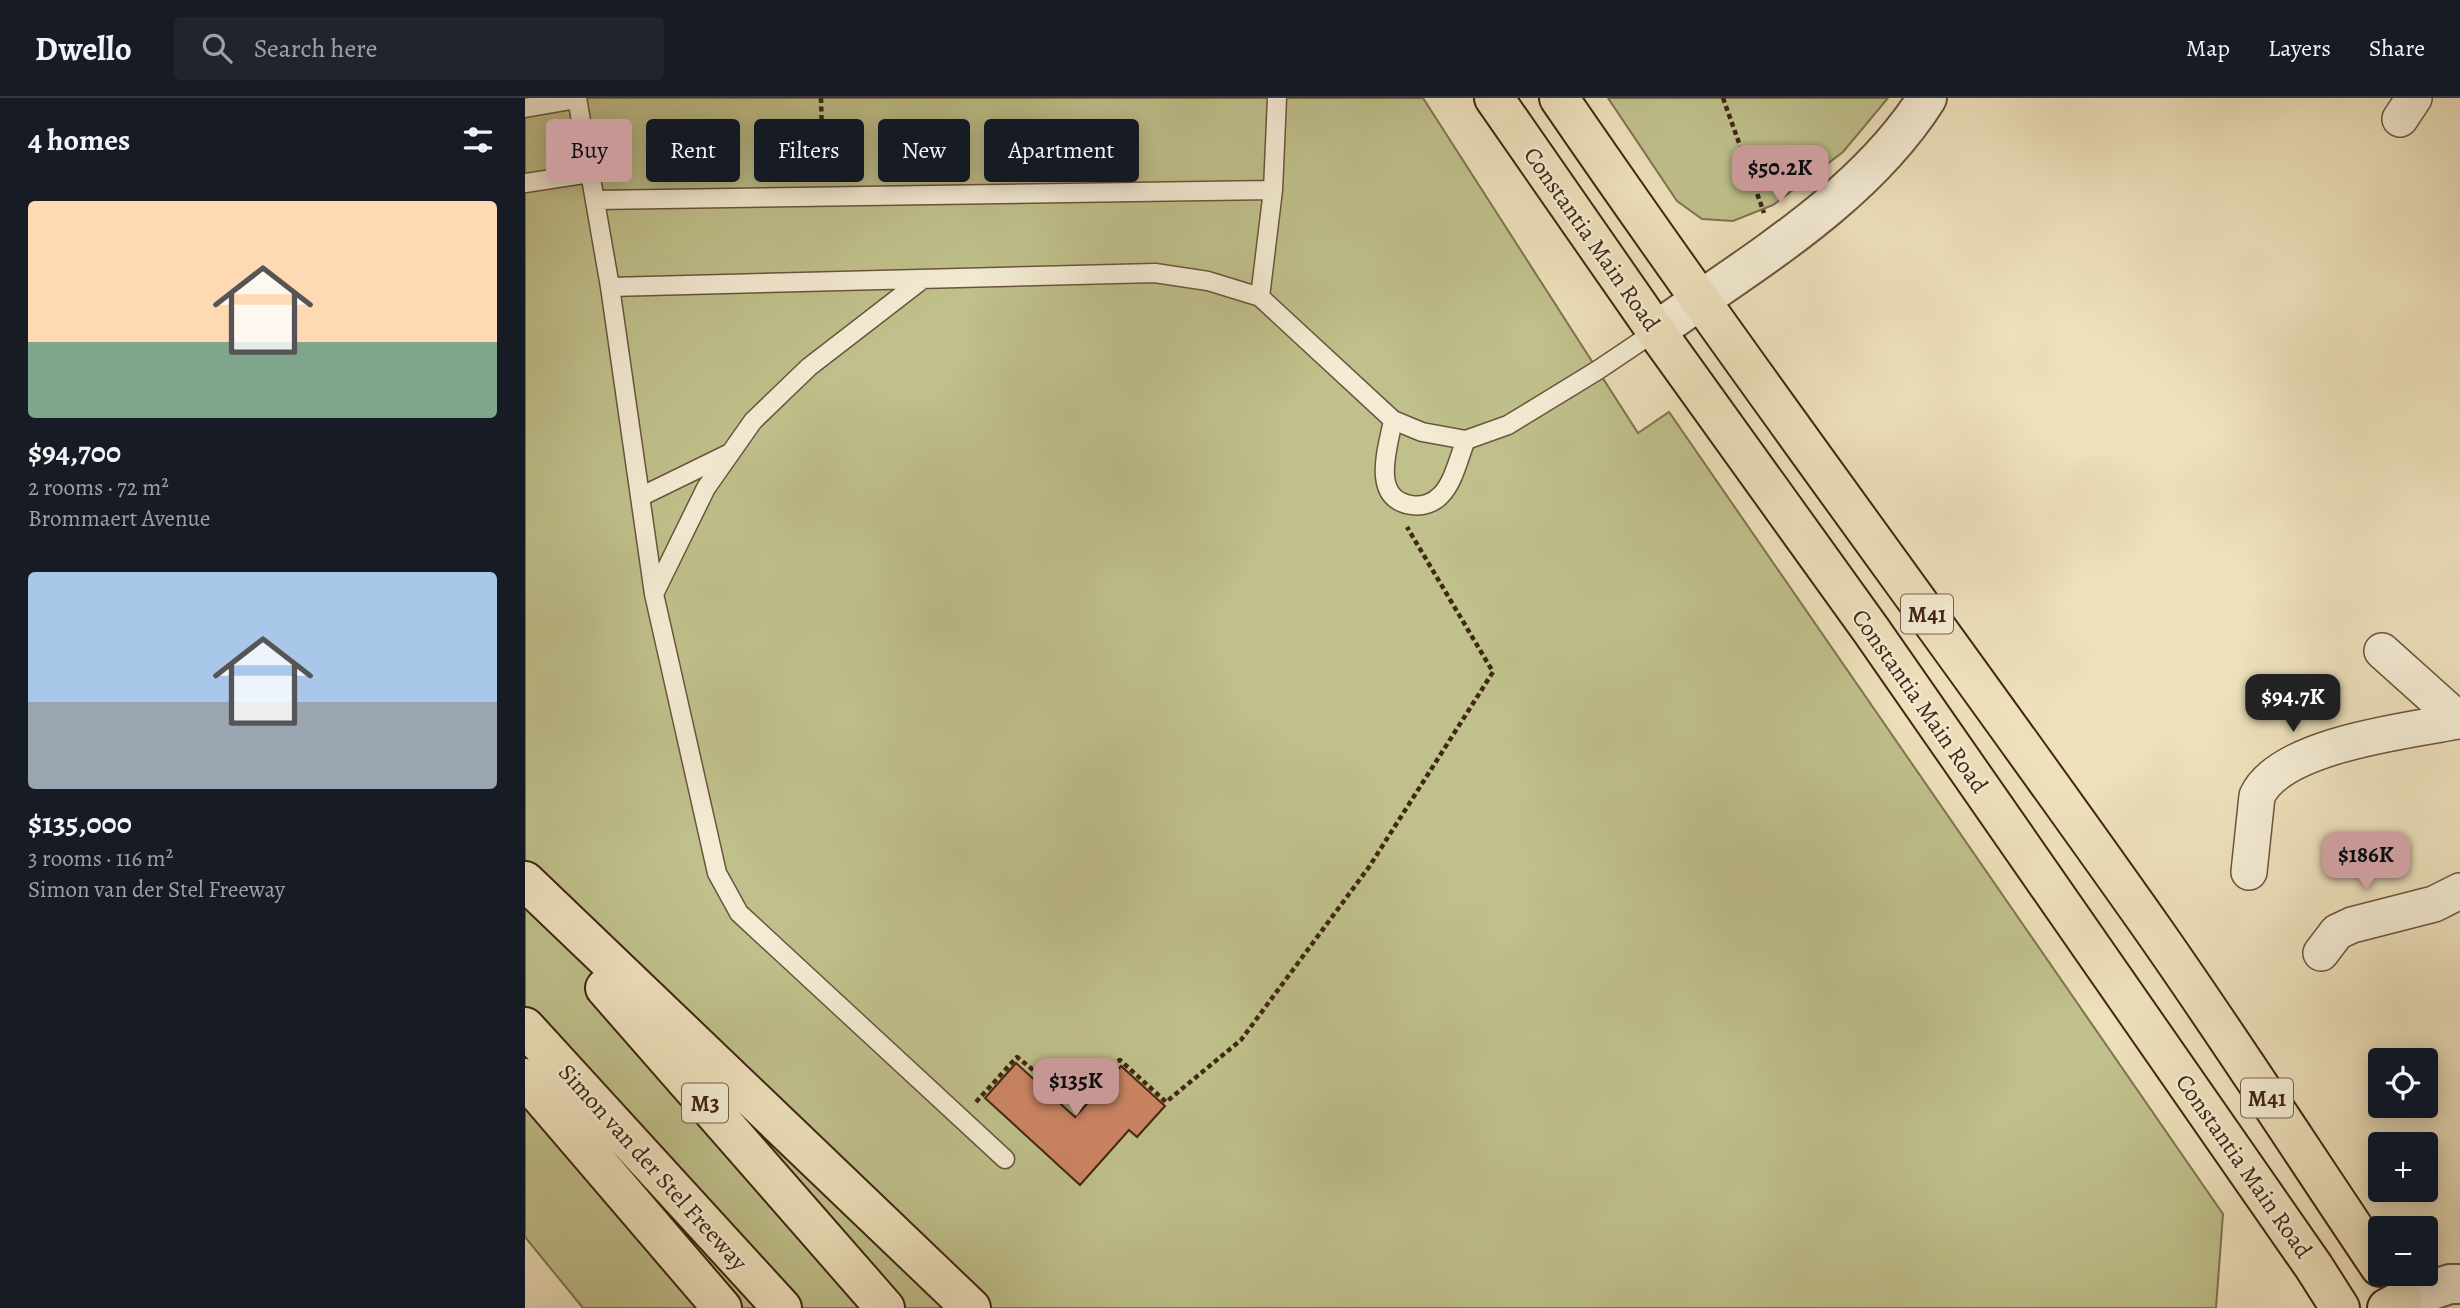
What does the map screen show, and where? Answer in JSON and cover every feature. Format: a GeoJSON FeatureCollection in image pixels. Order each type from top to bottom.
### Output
{"type":"FeatureCollection","features":[{"type":"Feature","properties":{"kind":"main road","name":"Constantia Main Road"},"geometry":{"type":"LineString","coordinates":[[1494,98],[1656,331],[1871,630],[2340,1308]]}},
{"type":"Feature","properties":{"kind":"main road","name":"M41"},"geometry":{"type":"LineString","coordinates":[[1559,98],[2153,930],[2368,1249]]}},
{"type":"Feature","properties":{"kind":"main road"},"geometry":{"type":"LineString","coordinates":[[525,881],[971,1308]]}},
{"type":"Feature","properties":{"kind":"main road","name":"M3"},"geometry":{"type":"LineString","coordinates":[[525,897],[885,1308]]}},
{"type":"Feature","properties":{"kind":"main road","name":"Simon van der Stel Freeway"},"geometry":{"type":"LineString","coordinates":[[525,1027],[782,1308]]}},
{"type":"Feature","properties":{"kind":"main road"},"geometry":{"type":"LineString","coordinates":[[525,1078],[722,1308]]}},
{"type":"Feature","properties":{"kind":"street"},"geometry":{"type":"LineString","coordinates":[[1656,331],[1787,239],[1869,170],[1912,122],[1927,98]]}},
{"type":"Feature","properties":{"kind":"street"},"geometry":{"type":"LineString","coordinates":[[2382,651],[2460,721]]}},
{"type":"Feature","properties":{"kind":"street"},"geometry":{"type":"LineString","coordinates":[[2249,872],[2257,796],[2262,786],[2272,777],[2319,751],[2347,742],[2460,721]]}},
{"type":"Feature","properties":{"kind":"street"},"geometry":{"type":"LineString","coordinates":[[2321,953],[2337,932],[2352,925],[2434,905],[2460,891]]}},
{"type":"Feature","properties":{"kind":"street"},"geometry":{"type":"LineString","coordinates":[[2395,1297],[2460,1284]]}},
{"type":"Feature","properties":{"kind":"lane"},"geometry":{"type":"LineString","coordinates":[[525,108],[577,98],[581,119]]}},
{"type":"Feature","properties":{"kind":"lane"},"geometry":{"type":"LineString","coordinates":[[1260,298],[1273,190],[1277,98]]}},
{"type":"Feature","properties":{"kind":"lane"},"geometry":{"type":"LineString","coordinates":[[525,183],[546,180]]}},
{"type":"Feature","properties":{"kind":"lane"},"geometry":{"type":"LineString","coordinates":[[592,182],[610,287],[654,594],[717,873],[739,913],[1005,1159]]}},
{"type":"Feature","properties":{"kind":"lane"},"geometry":{"type":"LineString","coordinates":[[595,200],[1273,190]]}},
{"type":"Feature","properties":{"kind":"lane"},"geometry":{"type":"LineString","coordinates":[[610,287],[1155,273],[1208,281],[1260,298],[1393,420],[1422,432],[1466,440],[1509,425],[1656,331]]}},
{"type":"Feature","properties":{"kind":"lane"},"geometry":{"type":"LineString","coordinates":[[654,594],[706,488],[753,421],[809,367],[923,279]]}},
{"type":"Feature","properties":{"kind":"lane"},"geometry":{"type":"LineString","coordinates":[[1393,420],[1383,472],[1385,484],[1399,501],[1410,505],[1421,506],[1441,496],[1466,440]]}},
{"type":"Feature","properties":{"kind":"lane"},"geometry":{"type":"LineString","coordinates":[[640,496],[731,452]]}},
{"type":"Feature","properties":{"kind":"path"},"geometry":{"type":"LineString","coordinates":[[821,98],[823,195]]}},
{"type":"Feature","properties":{"kind":"path"},"geometry":{"type":"LineString","coordinates":[[1723,98],[1765,216]]}},
{"type":"Feature","properties":{"kind":"path"},"geometry":{"type":"LineString","coordinates":[[1055,1088],[1120,1060],[1166,1102],[1241,1040],[1369,867],[1493,672],[1406,528],[1410,505]]}},
{"type":"Feature","properties":{"kind":"path"},"geometry":{"type":"LineString","coordinates":[[977,1101],[1017,1057],[1082,1109]]}},
{"type":"Feature","properties":{"kind":"green space"},"geometry":{"type":"Polygon","coordinates":[[[525,98],[1423,98],[1638,433],[1669,412],[2223,1214],[2216,1308],[583,1308],[525,1237],[525,98]]]}},
{"type":"Feature","properties":{"kind":"green space"},"geometry":{"type":"Polygon","coordinates":[[[1608,98],[1888,98],[1843,152],[1773,205],[1733,221],[1702,219],[1677,201],[1608,98]]]}},
{"type":"Feature","properties":{"kind":"building"},"geometry":{"type":"Polygon","coordinates":[[[1016,1063],[1075,1117],[1121,1066],[1165,1106],[1137,1137],[1129,1130],[1080,1185],[985,1098],[1016,1063]]]}}]}
